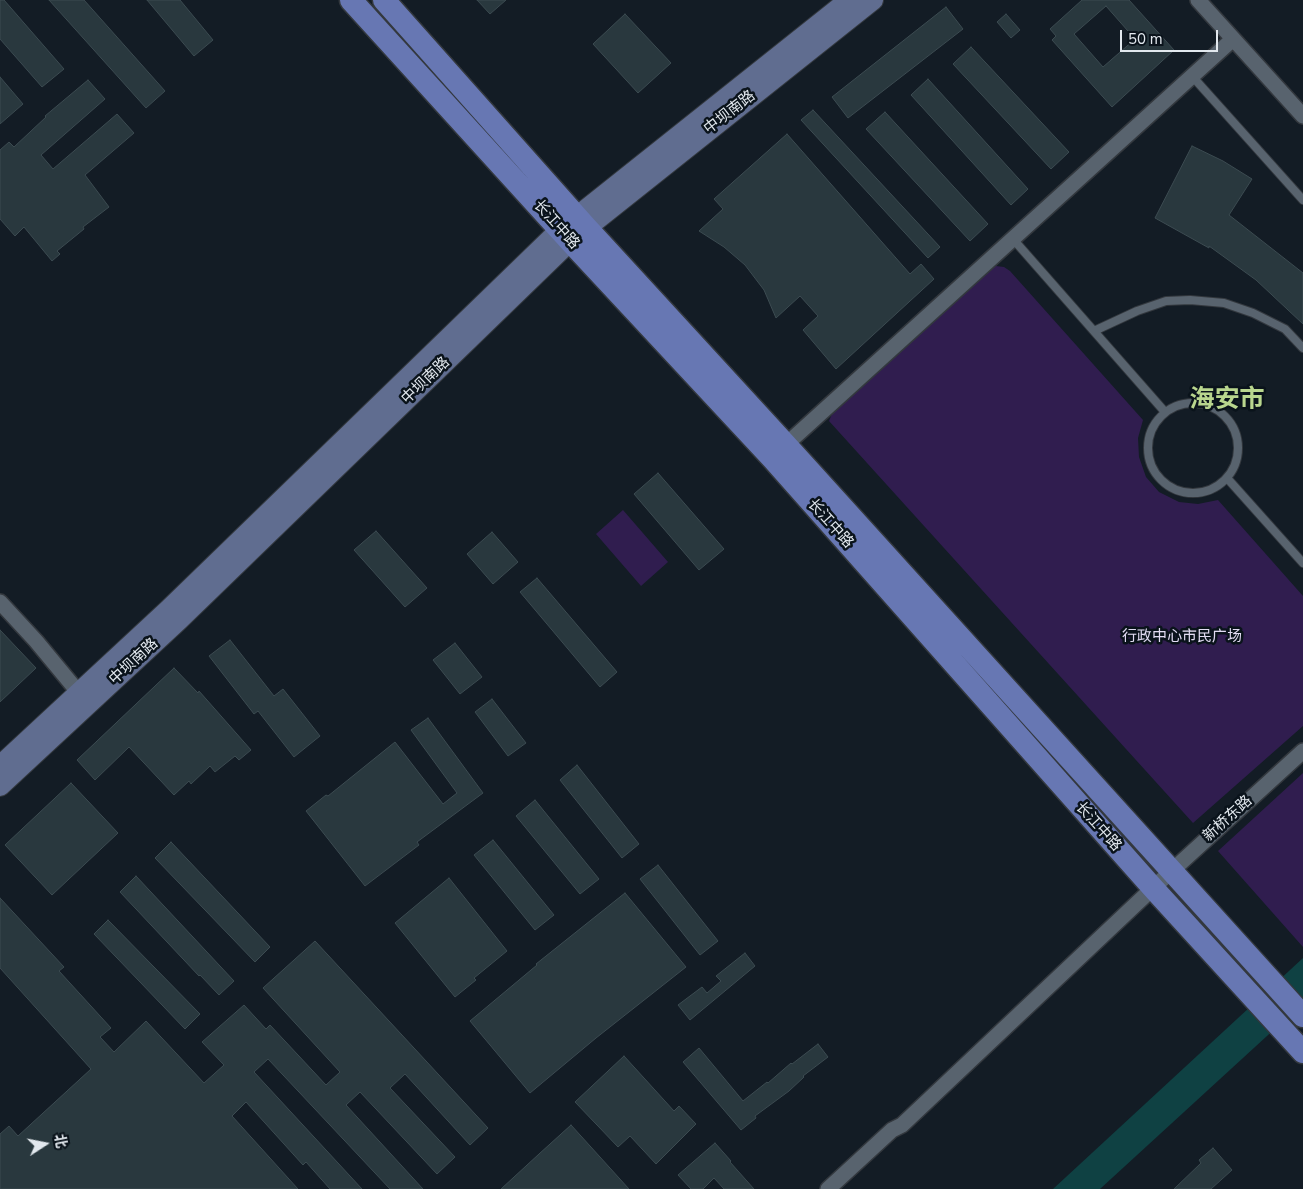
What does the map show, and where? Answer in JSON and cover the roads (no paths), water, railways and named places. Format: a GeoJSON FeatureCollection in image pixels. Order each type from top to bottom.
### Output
{"type":"FeatureCollection","features":[{"type":"Feature","properties":{"kind":"main road","name":"长江中路"},"geometry":{"type":"LineString","coordinates":[[351,0],[573,228],[779,451],[1172,870],[1303,1016]]}},
{"type":"Feature","properties":{"kind":"main road","name":"长江中路"},"geometry":{"type":"LineString","coordinates":[[384,0],[573,228]]}},
{"type":"Feature","properties":{"kind":"main road","name":"中坝南路"},"geometry":{"type":"LineString","coordinates":[[0,766],[573,228],[849,0]]}},
{"type":"Feature","properties":{"kind":"main road","name":"中坝南路"},"geometry":{"type":"LineString","coordinates":[[0,786],[179,620],[573,228],[874,0]]}},
{"type":"Feature","properties":{"kind":"main road","name":"长江中路"},"geometry":{"type":"LineString","coordinates":[[779,451],[1153,888],[1303,1052]]}},
{"type":"Feature","properties":{"kind":"street"},"geometry":{"type":"LineString","coordinates":[[1198,0],[1303,116]]}},
{"type":"Feature","properties":{"kind":"street"},"geometry":{"type":"LineString","coordinates":[[779,451],[1233,39]]}},
{"type":"Feature","properties":{"kind":"street"},"geometry":{"type":"LineString","coordinates":[[0,602],[36,641],[79,693]]}},
{"type":"Feature","properties":{"kind":"street","name":"新桥东路"},"geometry":{"type":"LineString","coordinates":[[828,1189],[892,1130],[902,1125],[1172,870],[1303,751]]}},
{"type":"Feature","properties":{"kind":"lane"},"geometry":{"type":"LineString","coordinates":[[1192,76],[1303,200]]}},
{"type":"Feature","properties":{"kind":"lane"},"geometry":{"type":"LineString","coordinates":[[1013,239],[1165,412]]}},
{"type":"Feature","properties":{"kind":"lane"},"geometry":{"type":"LineString","coordinates":[[1094,331],[1137,310],[1166,301],[1190,300],[1224,303],[1253,313],[1284,329],[1303,348]]}},
{"type":"Feature","properties":{"kind":"lane"},"geometry":{"type":"LineString","coordinates":[[1201,403],[1218,410],[1231,424],[1237,437],[1238,452],[1234,466],[1227,478],[1211,489],[1193,493],[1175,490],[1160,478],[1150,462],[1148,444],[1153,426],[1165,412],[1182,404],[1201,403]]}},
{"type":"Feature","properties":{"kind":"lane"},"geometry":{"type":"LineString","coordinates":[[1227,478],[1301,557]]}},
{"type":"Feature","properties":{"kind":"district","name":"海安市"},"geometry":{"type":"Point","coordinates":[1227,401]}},
{"type":"Feature","properties":{"kind":"park label","name":"行政中心市民广场"},"geometry":{"type":"Point","coordinates":[1182,637]}}]}
